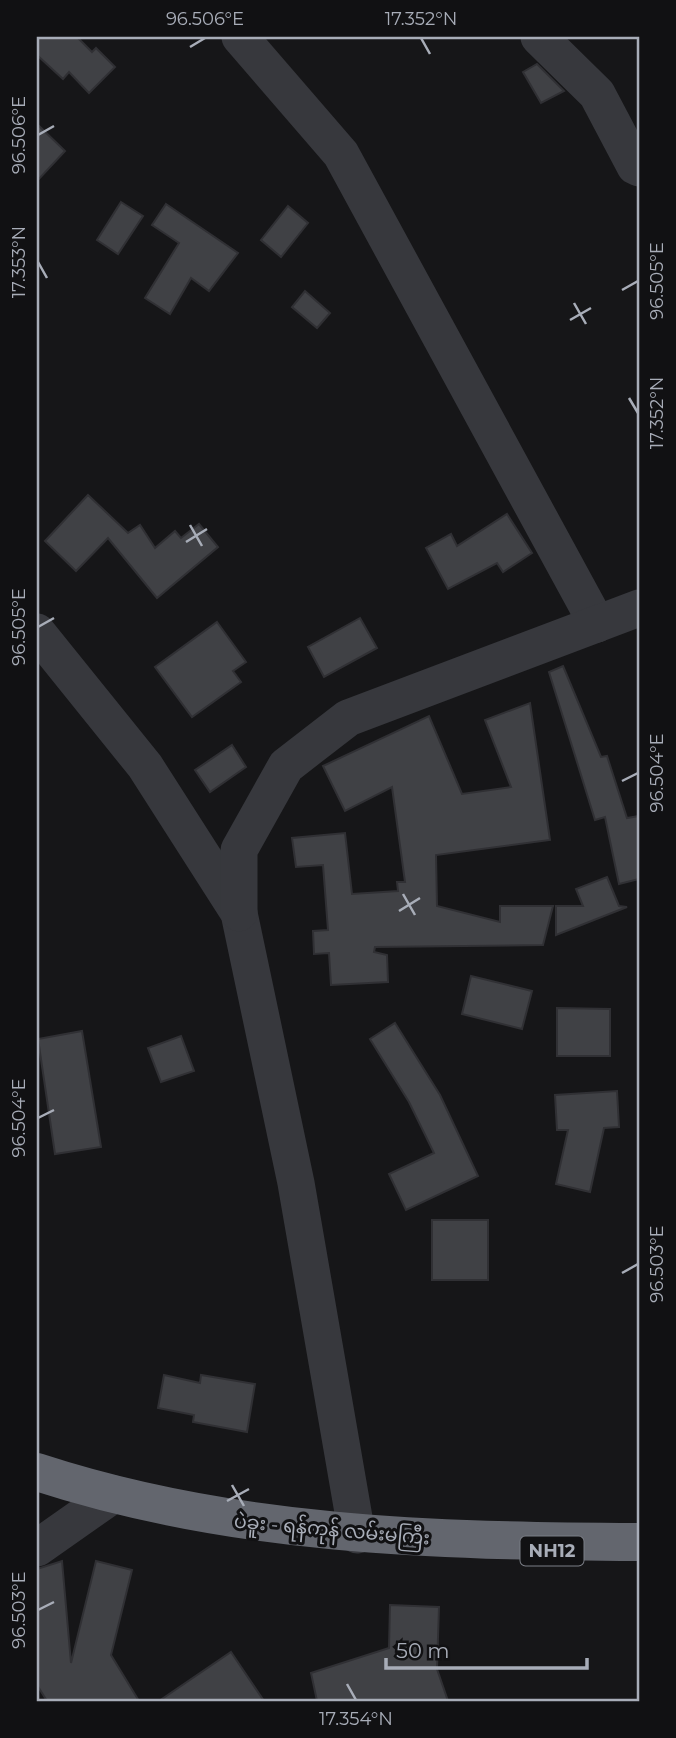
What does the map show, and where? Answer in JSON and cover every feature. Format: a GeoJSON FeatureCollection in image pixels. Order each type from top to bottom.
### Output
{"type":"FeatureCollection","features":[{"type":"Feature","properties":{"kind":"highway","name":"ပဲခူး - ရန်ကုန် လမ်းမကြီး"},"geometry":{"type":"LineString","coordinates":[[37,1472],[114,1494],[218,1518],[357,1535],[465,1541],[639,1542]]}},
{"type":"Feature","properties":{"kind":"highway","name":"ပဲခူး - ရန်ကုန် လမ်းမကြီး"},"geometry":{"type":"LineString","coordinates":[[465,1541],[639,1561]]}},
{"type":"Feature","properties":{"kind":"street"},"geometry":{"type":"LineString","coordinates":[[240,37],[341,154],[597,624]]}},
{"type":"Feature","properties":{"kind":"street"},"geometry":{"type":"LineString","coordinates":[[539,37],[597,94],[635,166],[639,168]]}},
{"type":"Feature","properties":{"kind":"street"},"geometry":{"type":"LineString","coordinates":[[357,1535],[296,1183],[239,913],[239,850],[286,766],[348,719],[639,608]]}},
{"type":"Feature","properties":{"kind":"street"},"geometry":{"type":"LineString","coordinates":[[37,632],[145,766],[239,913]]}},
{"type":"Feature","properties":{"kind":"street"},"geometry":{"type":"LineString","coordinates":[[37,1548],[114,1494]]}},
{"type":"Feature","properties":{"kind":"building"},"geometry":{"type":"Polygon","coordinates":[[[37,37],[77,37],[92,52],[96,48],[115,67],[89,93],[69,72],[63,79],[37,55],[37,37]]]}},
{"type":"Feature","properties":{"kind":"building"},"geometry":{"type":"Polygon","coordinates":[[[537,64],[564,91],[541,103],[523,72],[537,64]]]}},
{"type":"Feature","properties":{"kind":"building"},"geometry":{"type":"Polygon","coordinates":[[[37,124],[65,151],[37,181],[37,124]]]}},
{"type":"Feature","properties":{"kind":"building"},"geometry":{"type":"Polygon","coordinates":[[[121,202],[143,216],[118,254],[97,240],[121,202]]]}},
{"type":"Feature","properties":{"kind":"building"},"geometry":{"type":"Polygon","coordinates":[[[166,204],[238,253],[209,291],[191,278],[170,314],[145,298],[179,243],[152,225],[166,204]]]}},
{"type":"Feature","properties":{"kind":"building"},"geometry":{"type":"Polygon","coordinates":[[[288,206],[308,223],[281,257],[261,240],[288,206]]]}},
{"type":"Feature","properties":{"kind":"building"},"geometry":{"type":"Polygon","coordinates":[[[305,291],[330,313],[317,328],[292,307],[305,291]]]}},
{"type":"Feature","properties":{"kind":"building"},"geometry":{"type":"Polygon","coordinates":[[[88,495],[128,533],[140,525],[155,548],[175,531],[181,538],[199,524],[218,547],[157,598],[108,538],[76,571],[45,541],[88,495]]]}},
{"type":"Feature","properties":{"kind":"building"},"geometry":{"type":"Polygon","coordinates":[[[507,514],[532,553],[503,572],[497,563],[448,589],[426,548],[451,534],[457,546],[507,514]]]}},
{"type":"Feature","properties":{"kind":"building"},"geometry":{"type":"Polygon","coordinates":[[[360,618],[377,648],[324,677],[308,647],[360,618]]]}},
{"type":"Feature","properties":{"kind":"building"},"geometry":{"type":"Polygon","coordinates":[[[217,622],[246,662],[233,671],[241,682],[192,717],[155,667],[217,622]]]}},
{"type":"Feature","properties":{"kind":"building"},"geometry":{"type":"Polygon","coordinates":[[[563,666],[601,757],[607,756],[627,818],[639,816],[639,879],[619,884],[605,817],[595,820],[549,672],[563,666]]]}},
{"type":"Feature","properties":{"kind":"building"},"geometry":{"type":"Polygon","coordinates":[[[530,703],[550,840],[436,855],[437,906],[500,922],[500,906],[553,906],[543,945],[375,947],[374,952],[387,955],[388,982],[331,985],[329,953],[314,954],[313,931],[328,930],[323,865],[296,867],[292,838],[345,833],[352,894],[398,891],[397,882],[405,882],[392,787],[345,811],[323,766],[429,716],[462,794],[511,787],[485,720],[530,703]]]}},
{"type":"Feature","properties":{"kind":"building"},"geometry":{"type":"Polygon","coordinates":[[[232,745],[246,767],[210,792],[195,770],[232,745]]]}},
{"type":"Feature","properties":{"kind":"building"},"geometry":{"type":"Polygon","coordinates":[[[607,877],[619,906],[627,907],[556,935],[556,906],[583,906],[576,889],[607,877]]]}},
{"type":"Feature","properties":{"kind":"building"},"geometry":{"type":"Polygon","coordinates":[[[471,976],[532,991],[522,1029],[462,1014],[471,976]]]}},
{"type":"Feature","properties":{"kind":"building"},"geometry":{"type":"Polygon","coordinates":[[[557,1008],[610,1009],[610,1056],[557,1056],[557,1008]]]}},
{"type":"Feature","properties":{"kind":"building"},"geometry":{"type":"Polygon","coordinates":[[[395,1023],[440,1095],[478,1176],[406,1210],[389,1174],[434,1153],[409,1102],[370,1039],[395,1023]]]}},
{"type":"Feature","properties":{"kind":"building"},"geometry":{"type":"Polygon","coordinates":[[[82,1031],[101,1147],[55,1154],[38,1039],[82,1031]]]}},
{"type":"Feature","properties":{"kind":"building"},"geometry":{"type":"Polygon","coordinates":[[[181,1036],[194,1071],[161,1082],[148,1048],[181,1036]]]}},
{"type":"Feature","properties":{"kind":"building"},"geometry":{"type":"Polygon","coordinates":[[[617,1091],[619,1127],[604,1128],[590,1192],[556,1184],[568,1130],[557,1130],[555,1095],[617,1091]]]}},
{"type":"Feature","properties":{"kind":"building"},"geometry":{"type":"Polygon","coordinates":[[[432,1220],[488,1220],[488,1280],[432,1280],[432,1220]]]}},
{"type":"Feature","properties":{"kind":"building"},"geometry":{"type":"Polygon","coordinates":[[[164,1375],[200,1383],[201,1375],[255,1384],[247,1432],[193,1422],[194,1415],[158,1408],[164,1375]]]}},
{"type":"Feature","properties":{"kind":"building"},"geometry":{"type":"Polygon","coordinates":[[[62,1561],[71,1663],[96,1561],[132,1570],[111,1655],[139,1701],[47,1701],[37,1685],[37,1569],[62,1561]]]}},
{"type":"Feature","properties":{"kind":"building"},"geometry":{"type":"Polygon","coordinates":[[[390,1605],[439,1607],[437,1669],[448,1701],[317,1701],[311,1673],[389,1648],[390,1605]]]}},
{"type":"Feature","properties":{"kind":"building"},"geometry":{"type":"Polygon","coordinates":[[[231,1652],[264,1701],[159,1701],[231,1652]]]}}]}
